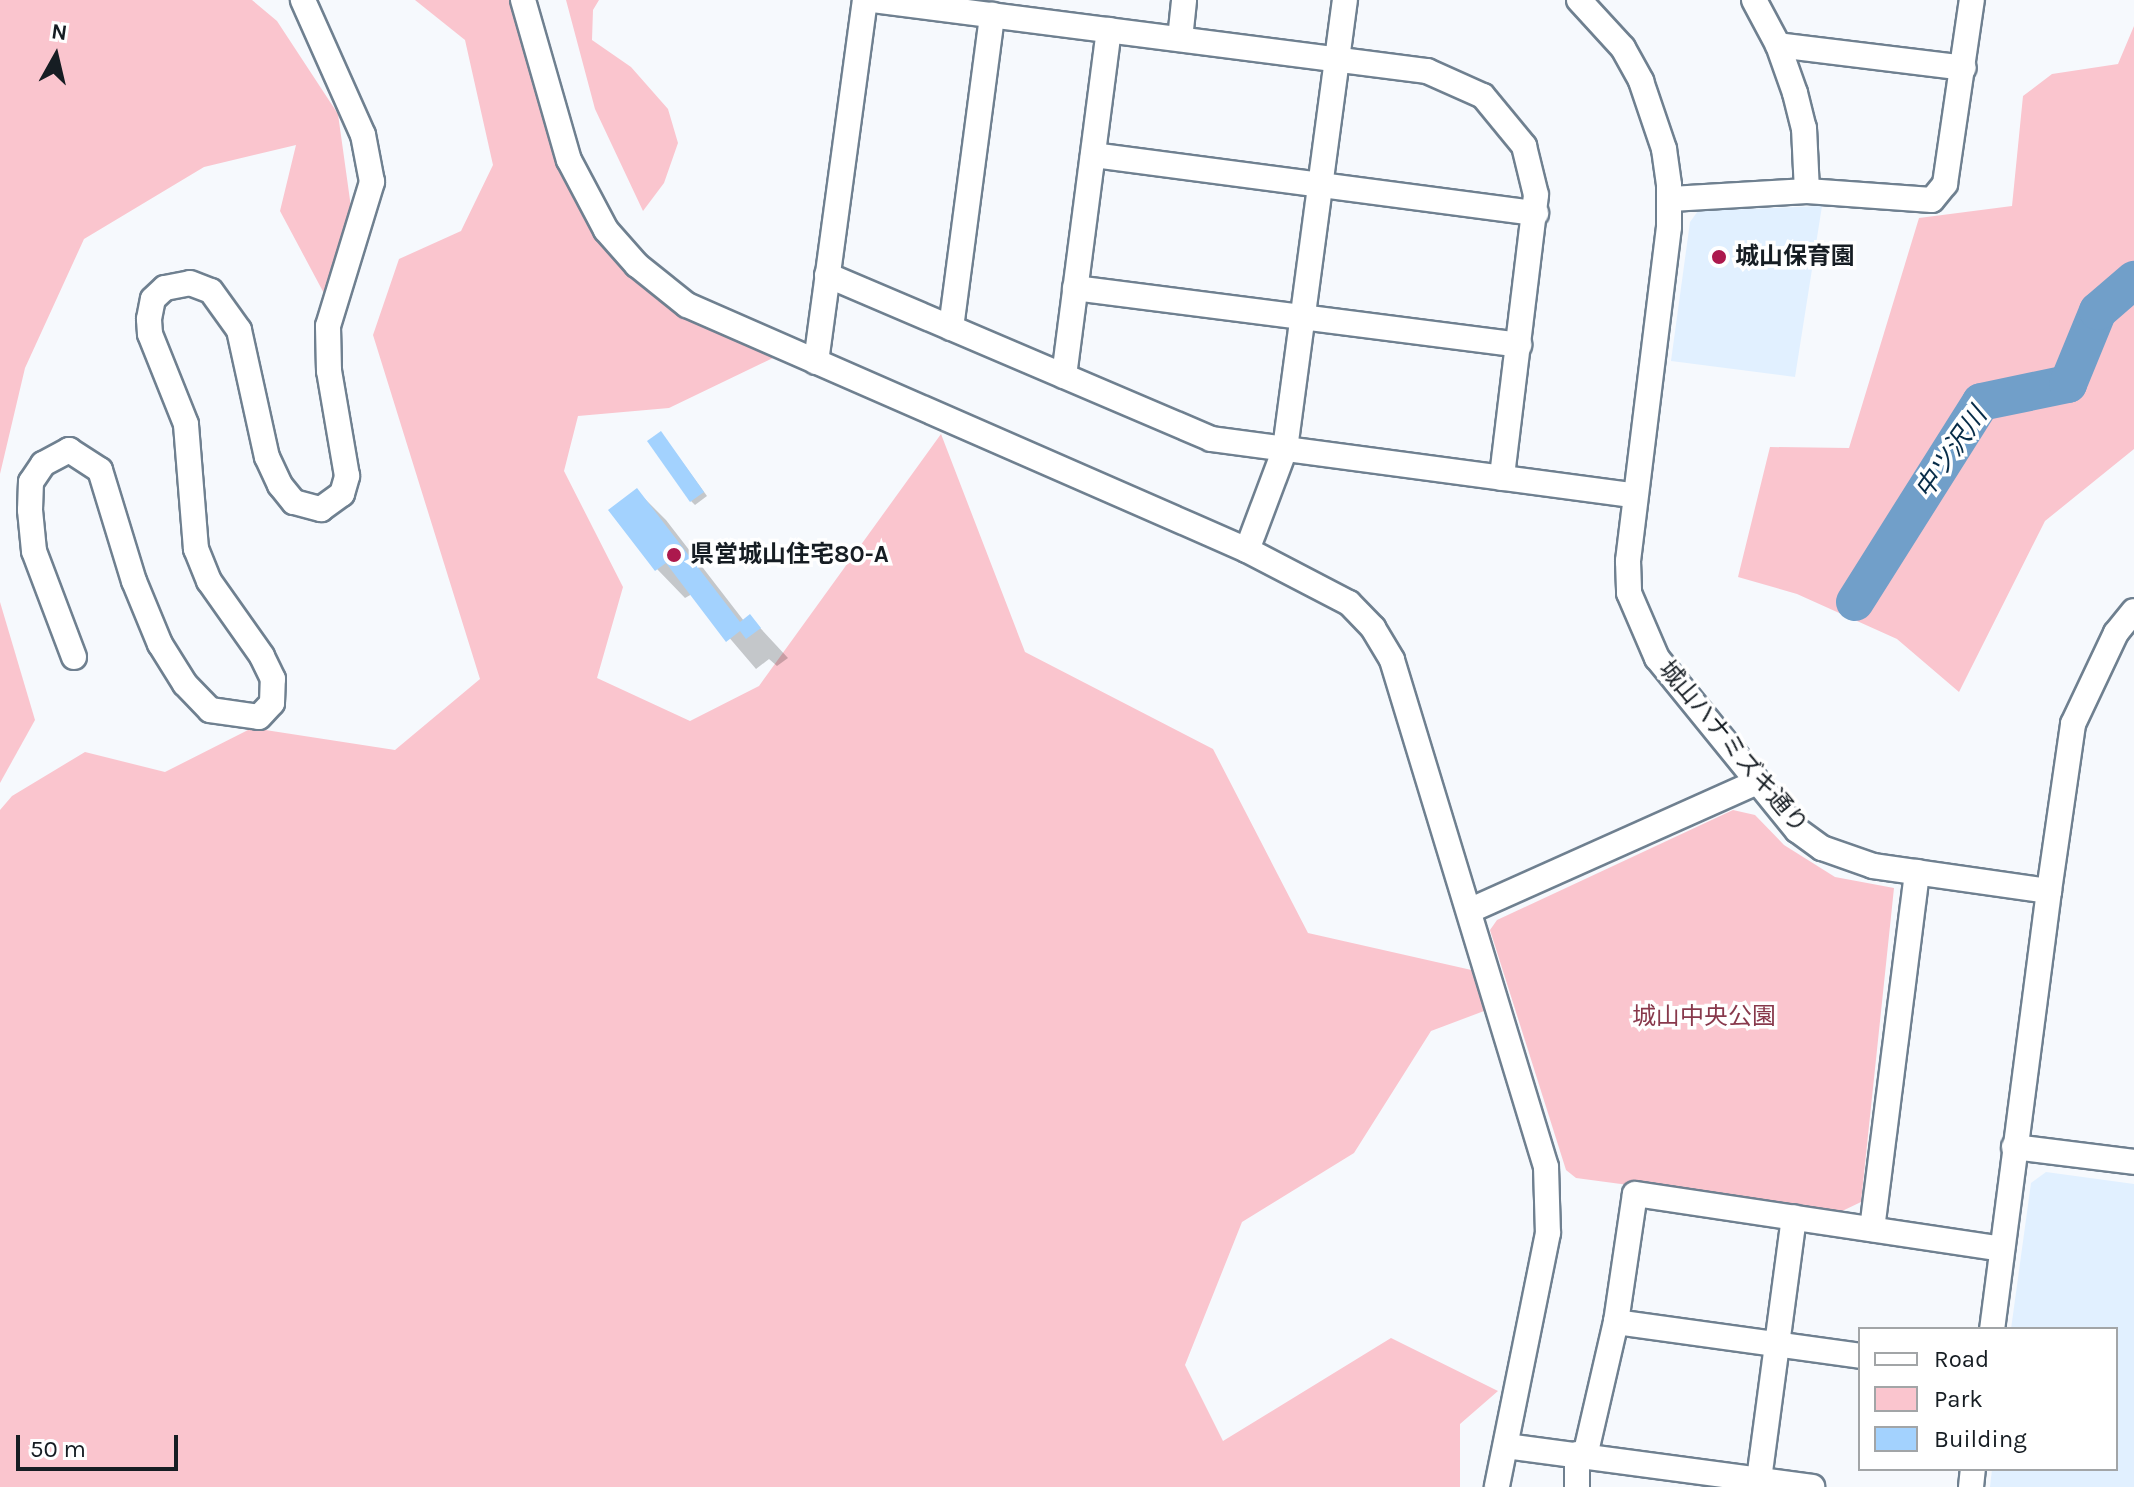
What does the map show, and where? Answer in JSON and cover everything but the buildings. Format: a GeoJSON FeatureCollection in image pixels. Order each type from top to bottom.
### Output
{"type":"FeatureCollection","features":[{"type":"Feature","properties":{"kind":"street"},"geometry":{"type":"LineString","coordinates":[[74,657],[34,551],[30,510],[31,482],[43,464],[69,450],[100,470],[134,581],[160,644],[185,684],[210,710],[259,717],[272,703],[273,679],[262,656],[209,581],[196,549],[186,424],[150,334],[149,319],[153,299],[165,288],[190,283],[211,291],[239,330],[267,457],[280,485],[294,502],[310,508],[321,509],[342,494],[347,476],[329,371],[328,326],[372,182],[363,135],[303,0]]}},
{"type":"Feature","properties":{"kind":"street"},"geometry":{"type":"LineString","coordinates":[[523,0],[569,160],[606,230],[637,265],[687,305],[1247,550],[1349,603],[1373,628],[1392,660],[1471,910],[1546,1167],[1548,1233],[1497,1487]]}},
{"type":"Feature","properties":{"kind":"street"},"geometry":{"type":"LineString","coordinates":[[816,362],[865,0]]}},
{"type":"Feature","properties":{"kind":"street"},"geometry":{"type":"LineString","coordinates":[[873,0],[1427,71],[1483,96],[1524,146],[1535,178],[1536,213],[1502,478]]}},
{"type":"Feature","properties":{"kind":"street"},"geometry":{"type":"LineString","coordinates":[[1180,39],[1184,0]]}},
{"type":"Feature","properties":{"kind":"street"},"geometry":{"type":"LineString","coordinates":[[1247,550],[1285,449],[1345,0]]}},
{"type":"Feature","properties":{"kind":"street","name":"城山ハナミズキ通り"},"geometry":{"type":"LineString","coordinates":[[1579,0],[1623,48],[1641,81],[1664,149],[1671,199],[1633,495],[1628,561],[1638,619],[1675,684],[1797,830],[1822,848],[1873,866],[2049,891]]}},
{"type":"Feature","properties":{"kind":"street"},"geometry":{"type":"LineString","coordinates":[[1754,0],[1778,45],[1804,128],[1807,191]]}},
{"type":"Feature","properties":{"kind":"street"},"geometry":{"type":"LineString","coordinates":[[1671,199],[1807,191],[1932,200],[1945,184],[1972,0]]}},
{"type":"Feature","properties":{"kind":"street"},"geometry":{"type":"LineString","coordinates":[[951,328],[992,15]]}},
{"type":"Feature","properties":{"kind":"street"},"geometry":{"type":"LineString","coordinates":[[1064,376],[1109,30]]}},
{"type":"Feature","properties":{"kind":"street"},"geometry":{"type":"LineString","coordinates":[[1778,45],[1964,68]]}},
{"type":"Feature","properties":{"kind":"street"},"geometry":{"type":"LineString","coordinates":[[1093,155],[1536,213]]}},
{"type":"Feature","properties":{"kind":"street"},"geometry":{"type":"LineString","coordinates":[[827,275],[1211,439],[1633,495]]}},
{"type":"Feature","properties":{"kind":"street"},"geometry":{"type":"LineString","coordinates":[[1075,288],[1519,345]]}},
{"type":"Feature","properties":{"kind":"street"},"geometry":{"type":"LineString","coordinates":[[1992,1327],[2073,724],[2116,633],[2134,611]]}},
{"type":"Feature","properties":{"kind":"street"},"geometry":{"type":"LineString","coordinates":[[1471,910],[1757,782]]}},
{"type":"Feature","properties":{"kind":"street"},"geometry":{"type":"LineString","coordinates":[[1872,1229],[1917,872]]}},
{"type":"Feature","properties":{"kind":"street"},"geometry":{"type":"LineString","coordinates":[[2014,1147],[2134,1162]]}},
{"type":"Feature","properties":{"kind":"street"},"geometry":{"type":"LineString","coordinates":[[1577,1487],[1581,1455],[1616,1322],[1635,1194],[2002,1249]]}},
{"type":"Feature","properties":{"kind":"street"},"geometry":{"type":"LineString","coordinates":[[1758,1483],[1794,1217]]}},
{"type":"Feature","properties":{"kind":"street"},"geometry":{"type":"LineString","coordinates":[[1616,1322],[1858,1356]]}},
{"type":"Feature","properties":{"kind":"street"},"geometry":{"type":"LineString","coordinates":[[1506,1446],[1758,1483],[1812,1487]]}},
{"type":"Feature","properties":{"kind":"shaded area"},"geometry":{"type":"Polygon","coordinates":[[[1822,206],[1795,377],[1671,361],[1690,222],[1698,211],[1822,206]]]}},
{"type":"Feature","properties":{"kind":"shaded area"},"geometry":{"type":"Polygon","coordinates":[[[2046,1172],[2134,1184],[2134,1487],[1990,1487],[1992,1471],[2118,1471],[2118,1327],[2011,1327],[2031,1183],[2046,1172]]]}},
{"type":"Feature","properties":{"kind":"green space"},"geometry":{"type":"Polygon","coordinates":[[[0,0],[252,0],[277,21],[338,114],[355,236],[327,299],[280,211],[296,145],[204,167],[84,239],[25,368],[0,474],[0,0]]]}},
{"type":"Feature","properties":{"kind":"green space"},"geometry":{"type":"Polygon","coordinates":[[[415,0],[525,0],[589,223],[665,302],[773,358],[669,408],[578,416],[564,471],[623,587],[597,678],[690,721],[759,686],[941,434],[1025,652],[1213,749],[1308,933],[1498,976],[1500,1005],[1431,1031],[1354,1153],[1242,1222],[1185,1365],[1223,1441],[1391,1338],[1498,1391],[1460,1424],[1460,1487],[0,1487],[0,810],[12,796],[85,752],[165,772],[252,728],[395,750],[480,679],[373,335],[399,259],[461,231],[493,165],[465,40],[415,0]]]}},
{"type":"Feature","properties":{"kind":"green space"},"geometry":{"type":"Polygon","coordinates":[[[566,0],[599,0],[593,10],[592,40],[631,67],[668,109],[678,143],[664,183],[643,211],[595,109],[566,0]]]}},
{"type":"Feature","properties":{"kind":"green space"},"geometry":{"type":"Polygon","coordinates":[[[2134,26],[2134,449],[2045,521],[1959,692],[1897,639],[1797,594],[1738,577],[1770,447],[1849,448],[1919,218],[2012,206],[2023,96],[2052,74],[2118,64],[2134,26]]]}},
{"type":"Feature","properties":{"kind":"green space"},"geometry":{"type":"Polygon","coordinates":[[[0,602],[35,720],[0,783],[0,602]]]}},
{"type":"Feature","properties":{"kind":"green space","name":"城山中央公園"},"geometry":{"type":"Polygon","coordinates":[[[1733,810],[1755,815],[1784,845],[1835,877],[1894,888],[1861,1202],[1838,1213],[1576,1178],[1566,1170],[1490,930],[1497,920],[1733,810]]]}},
{"type":"Feature","properties":{"kind":"waterway","name":"中ツ沢川"},"geometry":{"type":"LineString","coordinates":[[1855,602],[1981,402],[2068,384],[2098,311],[2134,280]]}},
{"type":"Feature","properties":{"kind":"place","name":"城山保育園"},"geometry":{"type":"Point","coordinates":[1719,257]}},
{"type":"Feature","properties":{"kind":"place","name":"県営城山住宅80-A"},"geometry":{"type":"Point","coordinates":[674,555]}}]}
